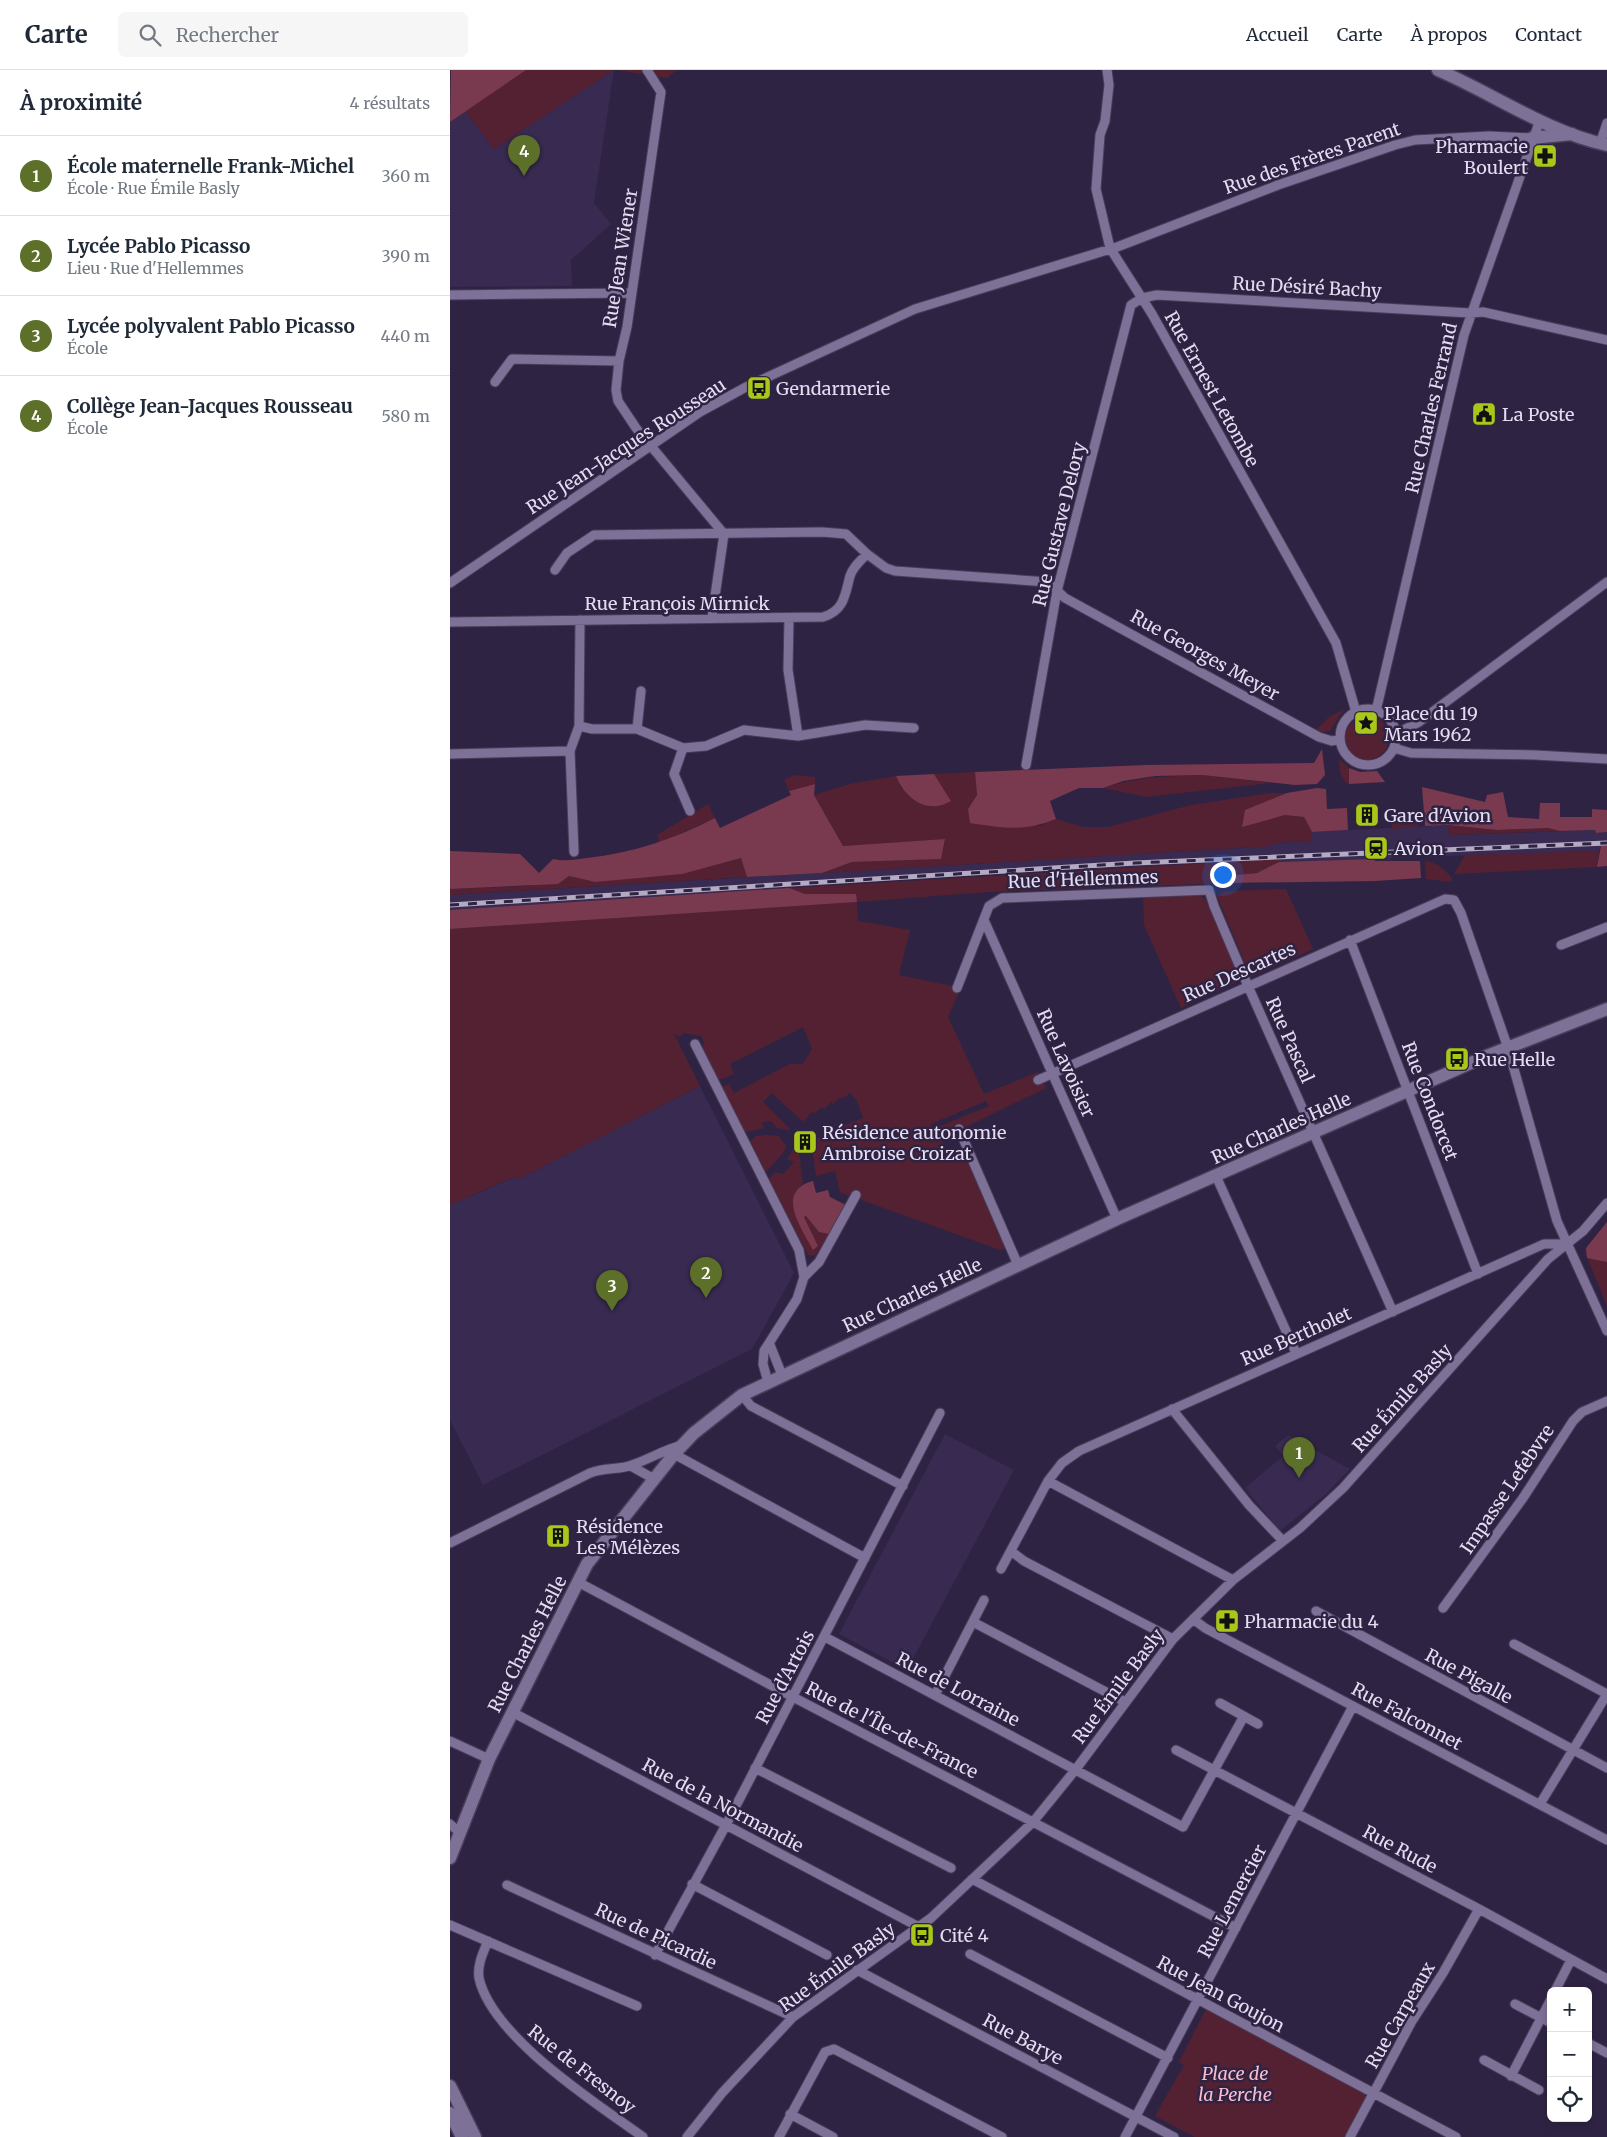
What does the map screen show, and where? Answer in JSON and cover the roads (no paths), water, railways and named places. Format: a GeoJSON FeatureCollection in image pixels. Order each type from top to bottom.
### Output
{"type":"FeatureCollection","features":[{"type":"Feature","properties":{"kind":"street","name":"Rue Jean Wiener"},"geometry":{"type":"LineString","coordinates":[[647,70],[661,92],[616,390],[618,401],[636,428],[724,534]]}},
{"type":"Feature","properties":{"kind":"street","name":"Rue Ernest Letombe"},"geometry":{"type":"LineString","coordinates":[[1108,70],[1108,94],[1105,121],[1100,135],[1096,189],[1110,248],[1142,298],[1336,643],[1356,712]]}},
{"type":"Feature","properties":{"kind":"street"},"geometry":{"type":"LineString","coordinates":[[1438,70],[1479,88],[1540,120],[1572,134],[1603,144],[1607,123]]}},
{"type":"Feature","properties":{"kind":"street","name":"Rue Charles Ferrand"},"geometry":{"type":"LineString","coordinates":[[1376,711],[1470,313],[1509,210],[1532,138],[1540,120]]}},
{"type":"Feature","properties":{"kind":"street"},"geometry":{"type":"LineString","coordinates":[[1532,138],[1572,134]]}},
{"type":"Feature","properties":{"kind":"street","name":"Rue des Frères Parent"},"geometry":{"type":"LineString","coordinates":[[1110,248],[1395,144],[1415,140],[1471,137],[1522,136],[1532,138]]}},
{"type":"Feature","properties":{"kind":"street","name":"Rue Jean-Jacques Rousseau"},"geometry":{"type":"LineString","coordinates":[[450,583],[651,444],[725,398],[915,309],[1110,248]]}},
{"type":"Feature","properties":{"kind":"street"},"geometry":{"type":"LineString","coordinates":[[450,295],[632,293]]}},
{"type":"Feature","properties":{"kind":"street","name":"Rue Désiré Bachy"},"geometry":{"type":"LineString","coordinates":[[1142,298],[1157,295],[1470,313],[1483,312],[1607,340]]}},
{"type":"Feature","properties":{"kind":"street","name":"Rue Gustave Delory"},"geometry":{"type":"LineString","coordinates":[[1026,765],[1057,591],[1131,304],[1142,298]]}},
{"type":"Feature","properties":{"kind":"street"},"geometry":{"type":"LineString","coordinates":[[495,382],[512,359],[619,361]]}},
{"type":"Feature","properties":{"kind":"street","name":"Rue Georges Meyer"},"geometry":{"type":"LineString","coordinates":[[555,570],[567,553],[594,535],[683,532],[846,534],[867,554],[886,568],[895,571],[1039,581],[1053,585],[1065,598],[1319,737],[1332,741],[1340,739]]}},
{"type":"Feature","properties":{"kind":"street"},"geometry":{"type":"LineString","coordinates":[[712,617],[724,534]]}},
{"type":"Feature","properties":{"kind":"street","name":"Rue François Mirnick"},"geometry":{"type":"LineString","coordinates":[[450,622],[823,617],[832,615],[839,608],[847,594],[850,575],[856,565],[867,554]]}},
{"type":"Feature","properties":{"kind":"street"},"geometry":{"type":"LineString","coordinates":[[1396,734],[1419,722],[1607,582]]}},
{"type":"Feature","properties":{"kind":"street"},"geometry":{"type":"LineString","coordinates":[[789,618],[788,670],[798,736]]}},
{"type":"Feature","properties":{"kind":"street"},"geometry":{"type":"LineString","coordinates":[[574,852],[570,750],[579,726],[580,620]]}},
{"type":"Feature","properties":{"kind":"street"},"geometry":{"type":"LineString","coordinates":[[637,729],[641,691]]}},
{"type":"Feature","properties":{"kind":"street"},"geometry":{"type":"LineString","coordinates":[[1376,711],[1390,720],[1396,734],[1394,748],[1384,760],[1376,764],[1360,764],[1346,755],[1340,739],[1344,723],[1356,712],[1376,711]]}},
{"type":"Feature","properties":{"kind":"street"},"geometry":{"type":"LineString","coordinates":[[579,726],[592,729],[637,729],[683,748],[706,746],[744,730],[798,736],[865,725],[914,728]]}},
{"type":"Feature","properties":{"kind":"street"},"geometry":{"type":"LineString","coordinates":[[683,748],[674,774],[690,811]]}},
{"type":"Feature","properties":{"kind":"street"},"geometry":{"type":"LineString","coordinates":[[1394,748],[1406,753],[1535,754],[1607,759]]}},
{"type":"Feature","properties":{"kind":"street"},"geometry":{"type":"LineString","coordinates":[[450,754],[570,750]]}},
{"type":"Feature","properties":{"kind":"street","name":"Rue d'Hellemmes"},"geometry":{"type":"LineString","coordinates":[[957,988],[989,906],[1002,898],[1209,890]]}},
{"type":"Feature","properties":{"kind":"street","name":"Rue Pascal"},"geometry":{"type":"LineString","coordinates":[[1209,890],[1248,986],[1393,1312]]}},
{"type":"Feature","properties":{"kind":"street","name":"Rue Descartes"},"geometry":{"type":"LineString","coordinates":[[1038,1080],[1350,940],[1445,900],[1454,900],[1461,913],[1508,1048]]}},
{"type":"Feature","properties":{"kind":"street","name":"Rue Lavoisier"},"geometry":{"type":"LineString","coordinates":[[984,920],[1117,1219]]}},
{"type":"Feature","properties":{"kind":"street"},"geometry":{"type":"LineString","coordinates":[[1561,945],[1607,927]]}},
{"type":"Feature","properties":{"kind":"street","name":"Rue Condorcet"},"geometry":{"type":"LineString","coordinates":[[1350,940],[1478,1274]]}},
{"type":"Feature","properties":{"kind":"street","name":"Rue Charles Helle"},"geometry":{"type":"LineString","coordinates":[[450,1858],[489,1759],[578,1582],[598,1549],[654,1479],[679,1449],[716,1414],[742,1395],[782,1375],[1117,1219],[1508,1048],[1607,1009]]}},
{"type":"Feature","properties":{"kind":"street"},"geometry":{"type":"LineString","coordinates":[[695,1044],[799,1250],[804,1277]]}},
{"type":"Feature","properties":{"kind":"street"},"geometry":{"type":"LineString","coordinates":[[1508,1048],[1557,1221],[1607,1331]]}},
{"type":"Feature","properties":{"kind":"street"},"geometry":{"type":"LineString","coordinates":[[959,1129],[1018,1265]]}},
{"type":"Feature","properties":{"kind":"street"},"geometry":{"type":"LineString","coordinates":[[1216,1176],[1296,1353]]}},
{"type":"Feature","properties":{"kind":"street"},"geometry":{"type":"LineString","coordinates":[[768,1382],[762,1356],[797,1299],[804,1277],[819,1262],[856,1195]]}},
{"type":"Feature","properties":{"kind":"street","name":"Rue Émile Basly"},"geometry":{"type":"LineString","coordinates":[[687,2137],[722,2093],[793,2017],[919,1927],[1033,1822],[1076,1769],[1173,1639],[1233,1580],[1283,1541],[1343,1488],[1548,1259],[1583,1231],[1607,1203]]}},
{"type":"Feature","properties":{"kind":"street","name":"Rue Bertholet"},"geometry":{"type":"LineString","coordinates":[[1001,1569],[1048,1481],[1062,1463],[1079,1451],[1544,1244],[1567,1244]]}},
{"type":"Feature","properties":{"kind":"street"},"geometry":{"type":"LineString","coordinates":[[770,1345],[776,1366],[782,1375]]}},
{"type":"Feature","properties":{"kind":"street"},"geometry":{"type":"LineString","coordinates":[[742,1395],[751,1406],[903,1486]]}},
{"type":"Feature","properties":{"kind":"street","name":"Impasse Lefebvre"},"geometry":{"type":"LineString","coordinates":[[1443,1608],[1523,1498],[1573,1421],[1582,1412],[1607,1401]]}},
{"type":"Feature","properties":{"kind":"street"},"geometry":{"type":"LineString","coordinates":[[1172,1409],[1249,1505],[1283,1541]]}},
{"type":"Feature","properties":{"kind":"street","name":"Rue d'Artois"},"geometry":{"type":"LineString","coordinates":[[655,1955],[825,1637],[940,1413]]}},
{"type":"Feature","properties":{"kind":"street"},"geometry":{"type":"LineString","coordinates":[[450,1543],[590,1473],[604,1468],[631,1466],[667,1449],[679,1449],[865,1558]]}},
{"type":"Feature","properties":{"kind":"street"},"geometry":{"type":"LineString","coordinates":[[631,1466],[654,1479]]}},
{"type":"Feature","properties":{"kind":"street"},"geometry":{"type":"LineString","coordinates":[[1048,1481],[1233,1580]]}},
{"type":"Feature","properties":{"kind":"street"},"geometry":{"type":"LineString","coordinates":[[1011,1551],[1024,1562],[1173,1639]]}},
{"type":"Feature","properties":{"kind":"street","name":"Rue de l'Île-de-France"},"geometry":{"type":"LineString","coordinates":[[578,1582],[793,1697],[1236,1928]]}},
{"type":"Feature","properties":{"kind":"street"},"geometry":{"type":"LineString","coordinates":[[934,1695],[984,1600]]}},
{"type":"Feature","properties":{"kind":"street","name":"Rue Pigalle"},"geometry":{"type":"LineString","coordinates":[[1316,1611],[1607,1768]]}},
{"type":"Feature","properties":{"kind":"street","name":"Rue Falconnet"},"geometry":{"type":"LineString","coordinates":[[1193,1619],[1205,1628],[1607,1840]]}},
{"type":"Feature","properties":{"kind":"street"},"geometry":{"type":"LineString","coordinates":[[972,1622],[1125,1702]]}},
{"type":"Feature","properties":{"kind":"street","name":"Rue de Lorraine"},"geometry":{"type":"LineString","coordinates":[[825,1637],[1183,1827],[1214,1768]]}},
{"type":"Feature","properties":{"kind":"street"},"geometry":{"type":"LineString","coordinates":[[1514,1644],[1607,1694],[1540,1804]]}},
{"type":"Feature","properties":{"kind":"street"},"geometry":{"type":"LineString","coordinates":[[1220,1704],[1258,1724]]}},
{"type":"Feature","properties":{"kind":"street","name":"Rue Lemercier"},"geometry":{"type":"LineString","coordinates":[[1125,2137],[1353,1706]]}},
{"type":"Feature","properties":{"kind":"street","name":"Rue de la Normandie"},"geometry":{"type":"LineString","coordinates":[[512,1712],[919,1927]]}},
{"type":"Feature","properties":{"kind":"street"},"geometry":{"type":"LineString","coordinates":[[1214,1768],[1244,1716]]}},
{"type":"Feature","properties":{"kind":"street"},"geometry":{"type":"LineString","coordinates":[[450,1741],[489,1759]]}},
{"type":"Feature","properties":{"kind":"street","name":"Rue Rude"},"geometry":{"type":"LineString","coordinates":[[1176,1750],[1214,1768],[1296,1814],[1479,1909],[1607,1979]]}},
{"type":"Feature","properties":{"kind":"street"},"geometry":{"type":"LineString","coordinates":[[755,1768],[951,1868]]}},
{"type":"Feature","properties":{"kind":"street"},"geometry":{"type":"LineString","coordinates":[[450,1824],[460,1833]]}},
{"type":"Feature","properties":{"kind":"street","name":"Rue Jean Goujon"},"geometry":{"type":"LineString","coordinates":[[972,1879],[1456,2137]]}},
{"type":"Feature","properties":{"kind":"street"},"geometry":{"type":"LineString","coordinates":[[692,1884],[827,1955]]}},
{"type":"Feature","properties":{"kind":"street","name":"Rue de Picardie"},"geometry":{"type":"LineString","coordinates":[[507,1885],[655,1955],[793,2017]]}},
{"type":"Feature","properties":{"kind":"street","name":"Rue Carpeaux"},"geometry":{"type":"LineString","coordinates":[[1350,2137],[1412,2021],[1443,1973],[1479,1909]]}},
{"type":"Feature","properties":{"kind":"street"},"geometry":{"type":"LineString","coordinates":[[450,1925],[570,1979],[637,2006]]}},
{"type":"Feature","properties":{"kind":"street","name":"Rue de Fresnoy"},"geometry":{"type":"LineString","coordinates":[[488,1941],[481,1957],[479,1978],[484,1992],[500,2019],[527,2049],[643,2137]]}},
{"type":"Feature","properties":{"kind":"street"},"geometry":{"type":"LineString","coordinates":[[970,1954],[1168,2058]]}},
{"type":"Feature","properties":{"kind":"street"},"geometry":{"type":"LineString","coordinates":[[1557,1987],[1571,1960]]}},
{"type":"Feature","properties":{"kind":"street","name":"Rue Barye"},"geometry":{"type":"LineString","coordinates":[[857,1970],[1174,2137]]}},
{"type":"Feature","properties":{"kind":"street"},"geometry":{"type":"LineString","coordinates":[[1515,2004],[1547,2021]]}},
{"type":"Feature","properties":{"kind":"street"},"geometry":{"type":"LineString","coordinates":[[1511,2076],[1547,2007]]}},
{"type":"Feature","properties":{"kind":"street"},"geometry":{"type":"LineString","coordinates":[[1592,2045],[1607,2053]]}},
{"type":"Feature","properties":{"kind":"street"},"geometry":{"type":"LineString","coordinates":[[778,2137],[825,2052],[834,2049],[1002,2137]]}},
{"type":"Feature","properties":{"kind":"street"},"geometry":{"type":"LineString","coordinates":[[1484,2060],[1539,2090]]}},
{"type":"Feature","properties":{"kind":"street"},"geometry":{"type":"LineString","coordinates":[[450,2086],[475,2137]]}},
{"type":"Feature","properties":{"kind":"street"},"geometry":{"type":"LineString","coordinates":[[450,2113],[462,2137]]}},
{"type":"Feature","properties":{"kind":"street"},"geometry":{"type":"LineString","coordinates":[[790,2114],[833,2137]]}},
{"type":"Feature","properties":{"kind":"railway"},"geometry":{"type":"LineString","coordinates":[[450,905],[1135,863],[1607,843]]}},
{"type":"Feature","properties":{"kind":"place","name":"Pharmacie Boulert"},"geometry":{"type":"Point","coordinates":[1545,156]}},
{"type":"Feature","properties":{"kind":"place","name":"Collège Jean-Jacques Rousseau"},"geometry":{"type":"Point","coordinates":[524,176]}},
{"type":"Feature","properties":{"kind":"place","name":"Gendarmerie"},"geometry":{"type":"Point","coordinates":[759,388]}},
{"type":"Feature","properties":{"kind":"place","name":"La Poste"},"geometry":{"type":"Point","coordinates":[1484,414]}},
{"type":"Feature","properties":{"kind":"place","name":"Place du 19 Mars 1962"},"geometry":{"type":"Point","coordinates":[1366,723]}},
{"type":"Feature","properties":{"kind":"place","name":"Gare d'Avion"},"geometry":{"type":"Point","coordinates":[1367,815]}},
{"type":"Feature","properties":{"kind":"place","name":"Avion"},"geometry":{"type":"Point","coordinates":[1376,848]}},
{"type":"Feature","properties":{"kind":"place","name":"Rue Helle"},"geometry":{"type":"Point","coordinates":[1457,1059]}},
{"type":"Feature","properties":{"kind":"place","name":"Résidence autonomie Ambroise Croizat"},"geometry":{"type":"Point","coordinates":[805,1142]}},
{"type":"Feature","properties":{"kind":"place","name":"Lycée Pablo Picasso"},"geometry":{"type":"Point","coordinates":[706,1298]}},
{"type":"Feature","properties":{"kind":"place","name":"Lycée polyvalent Pablo Picasso"},"geometry":{"type":"Point","coordinates":[612,1311]}},
{"type":"Feature","properties":{"kind":"place","name":"École maternelle Frank-Michel"},"geometry":{"type":"Point","coordinates":[1299,1478]}},
{"type":"Feature","properties":{"kind":"place","name":"Résidence Les Mélèzes"},"geometry":{"type":"Point","coordinates":[558,1536]}},
{"type":"Feature","properties":{"kind":"place","name":"Pharmacie du 4"},"geometry":{"type":"Point","coordinates":[1227,1621]}},
{"type":"Feature","properties":{"kind":"place","name":"Cité 4"},"geometry":{"type":"Point","coordinates":[922,1935]}},
{"type":"Feature","properties":{"kind":"park label","name":"Place de la Perche"},"geometry":{"type":"Point","coordinates":[1235,2084]}}]}
